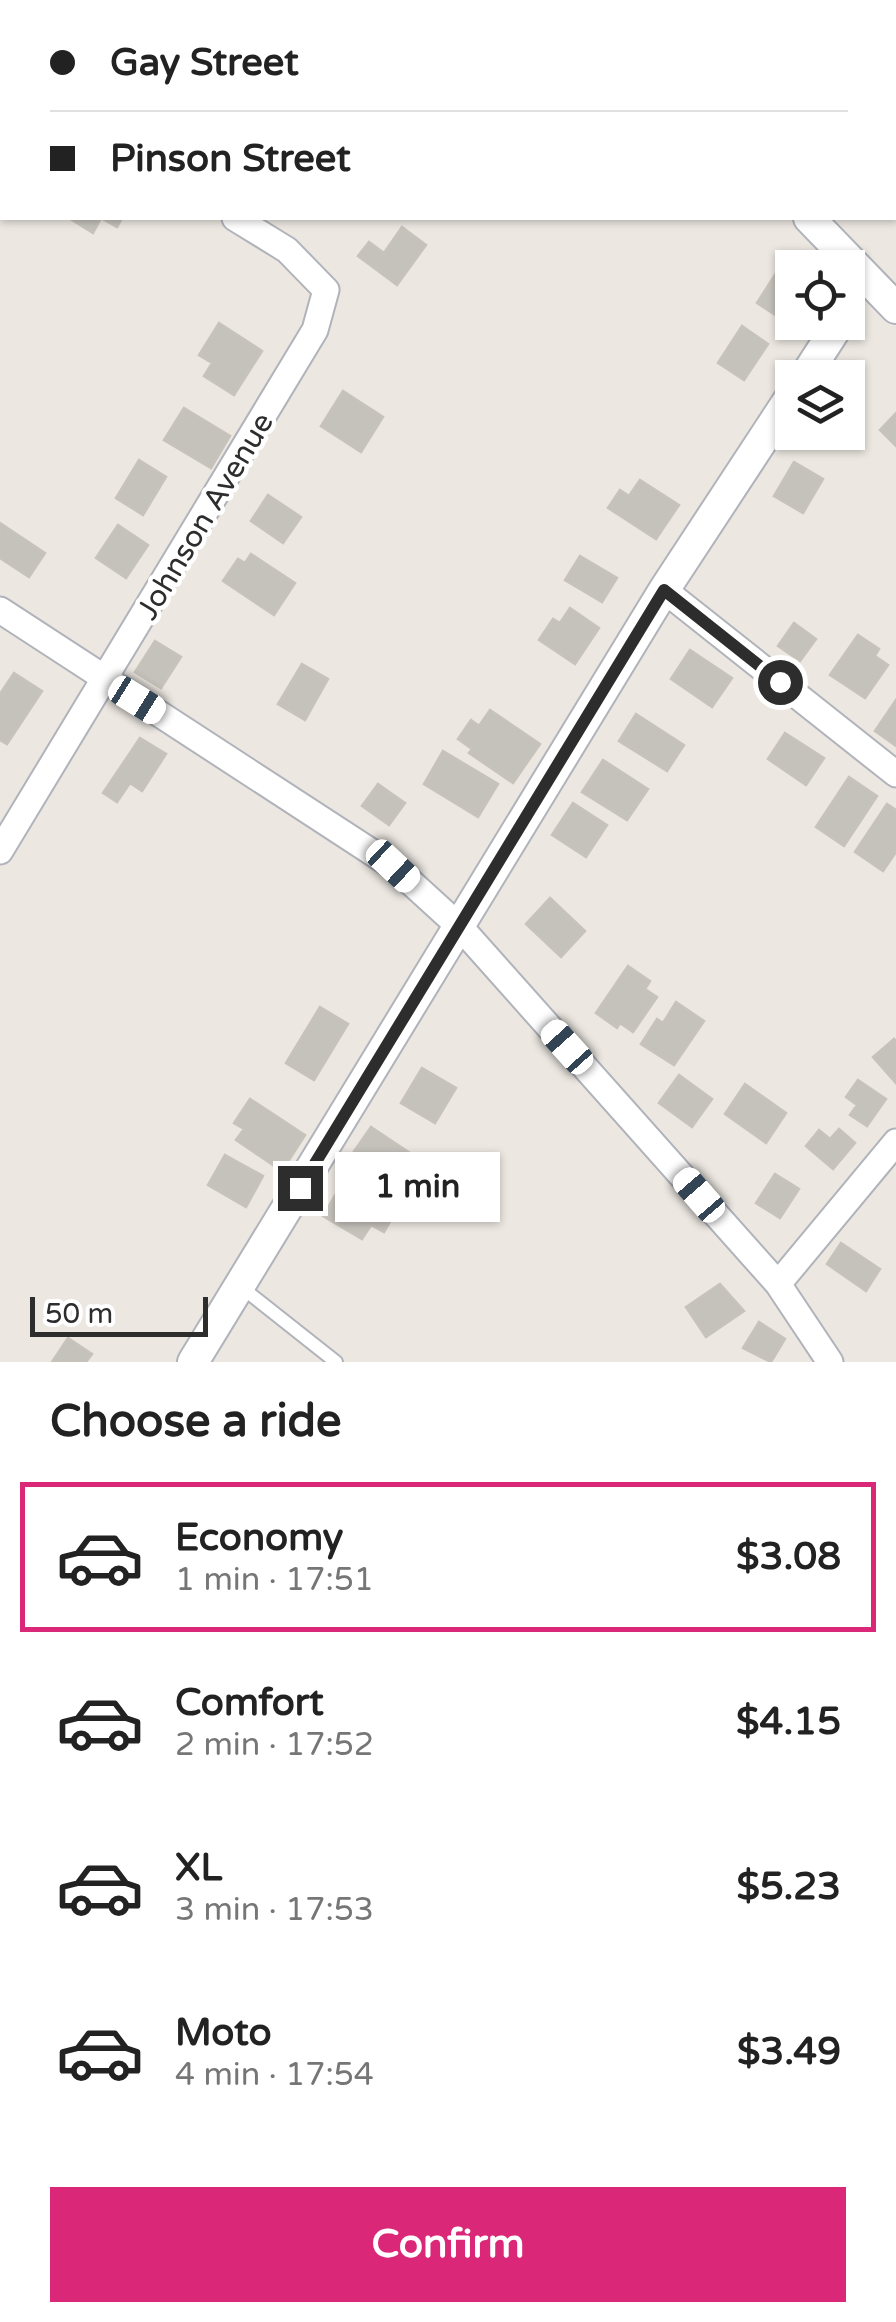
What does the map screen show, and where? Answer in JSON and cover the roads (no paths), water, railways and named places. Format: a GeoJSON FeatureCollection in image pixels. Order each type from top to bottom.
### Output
{"type":"FeatureCollection","features":[{"type":"Feature","properties":{"kind":"street","name":"Johnson Avenue"},"geometry":{"type":"LineString","coordinates":[[0,851],[107,681],[315,330],[326,290],[271,240],[238,220]]}},
{"type":"Feature","properties":{"kind":"street"},"geometry":{"type":"LineString","coordinates":[[811,220],[896,308]]}},
{"type":"Feature","properties":{"kind":"street"},"geometry":{"type":"LineString","coordinates":[[865,284],[868,279]]}},
{"type":"Feature","properties":{"kind":"street"},"geometry":{"type":"LineString","coordinates":[[194,1362],[664,590],[775,421]]}},
{"type":"Feature","properties":{"kind":"street"},"geometry":{"type":"LineString","coordinates":[[664,590],[896,774]]}},
{"type":"Feature","properties":{"kind":"street"},"geometry":{"type":"LineString","coordinates":[[0,610],[393,866],[461,928],[778,1284],[830,1362]]}},
{"type":"Feature","properties":{"kind":"street"},"geometry":{"type":"LineString","coordinates":[[778,1284],[896,1142]]}},
{"type":"Feature","properties":{"kind":"lane"},"geometry":{"type":"LineString","coordinates":[[240,1286],[336,1362]]}}]}
